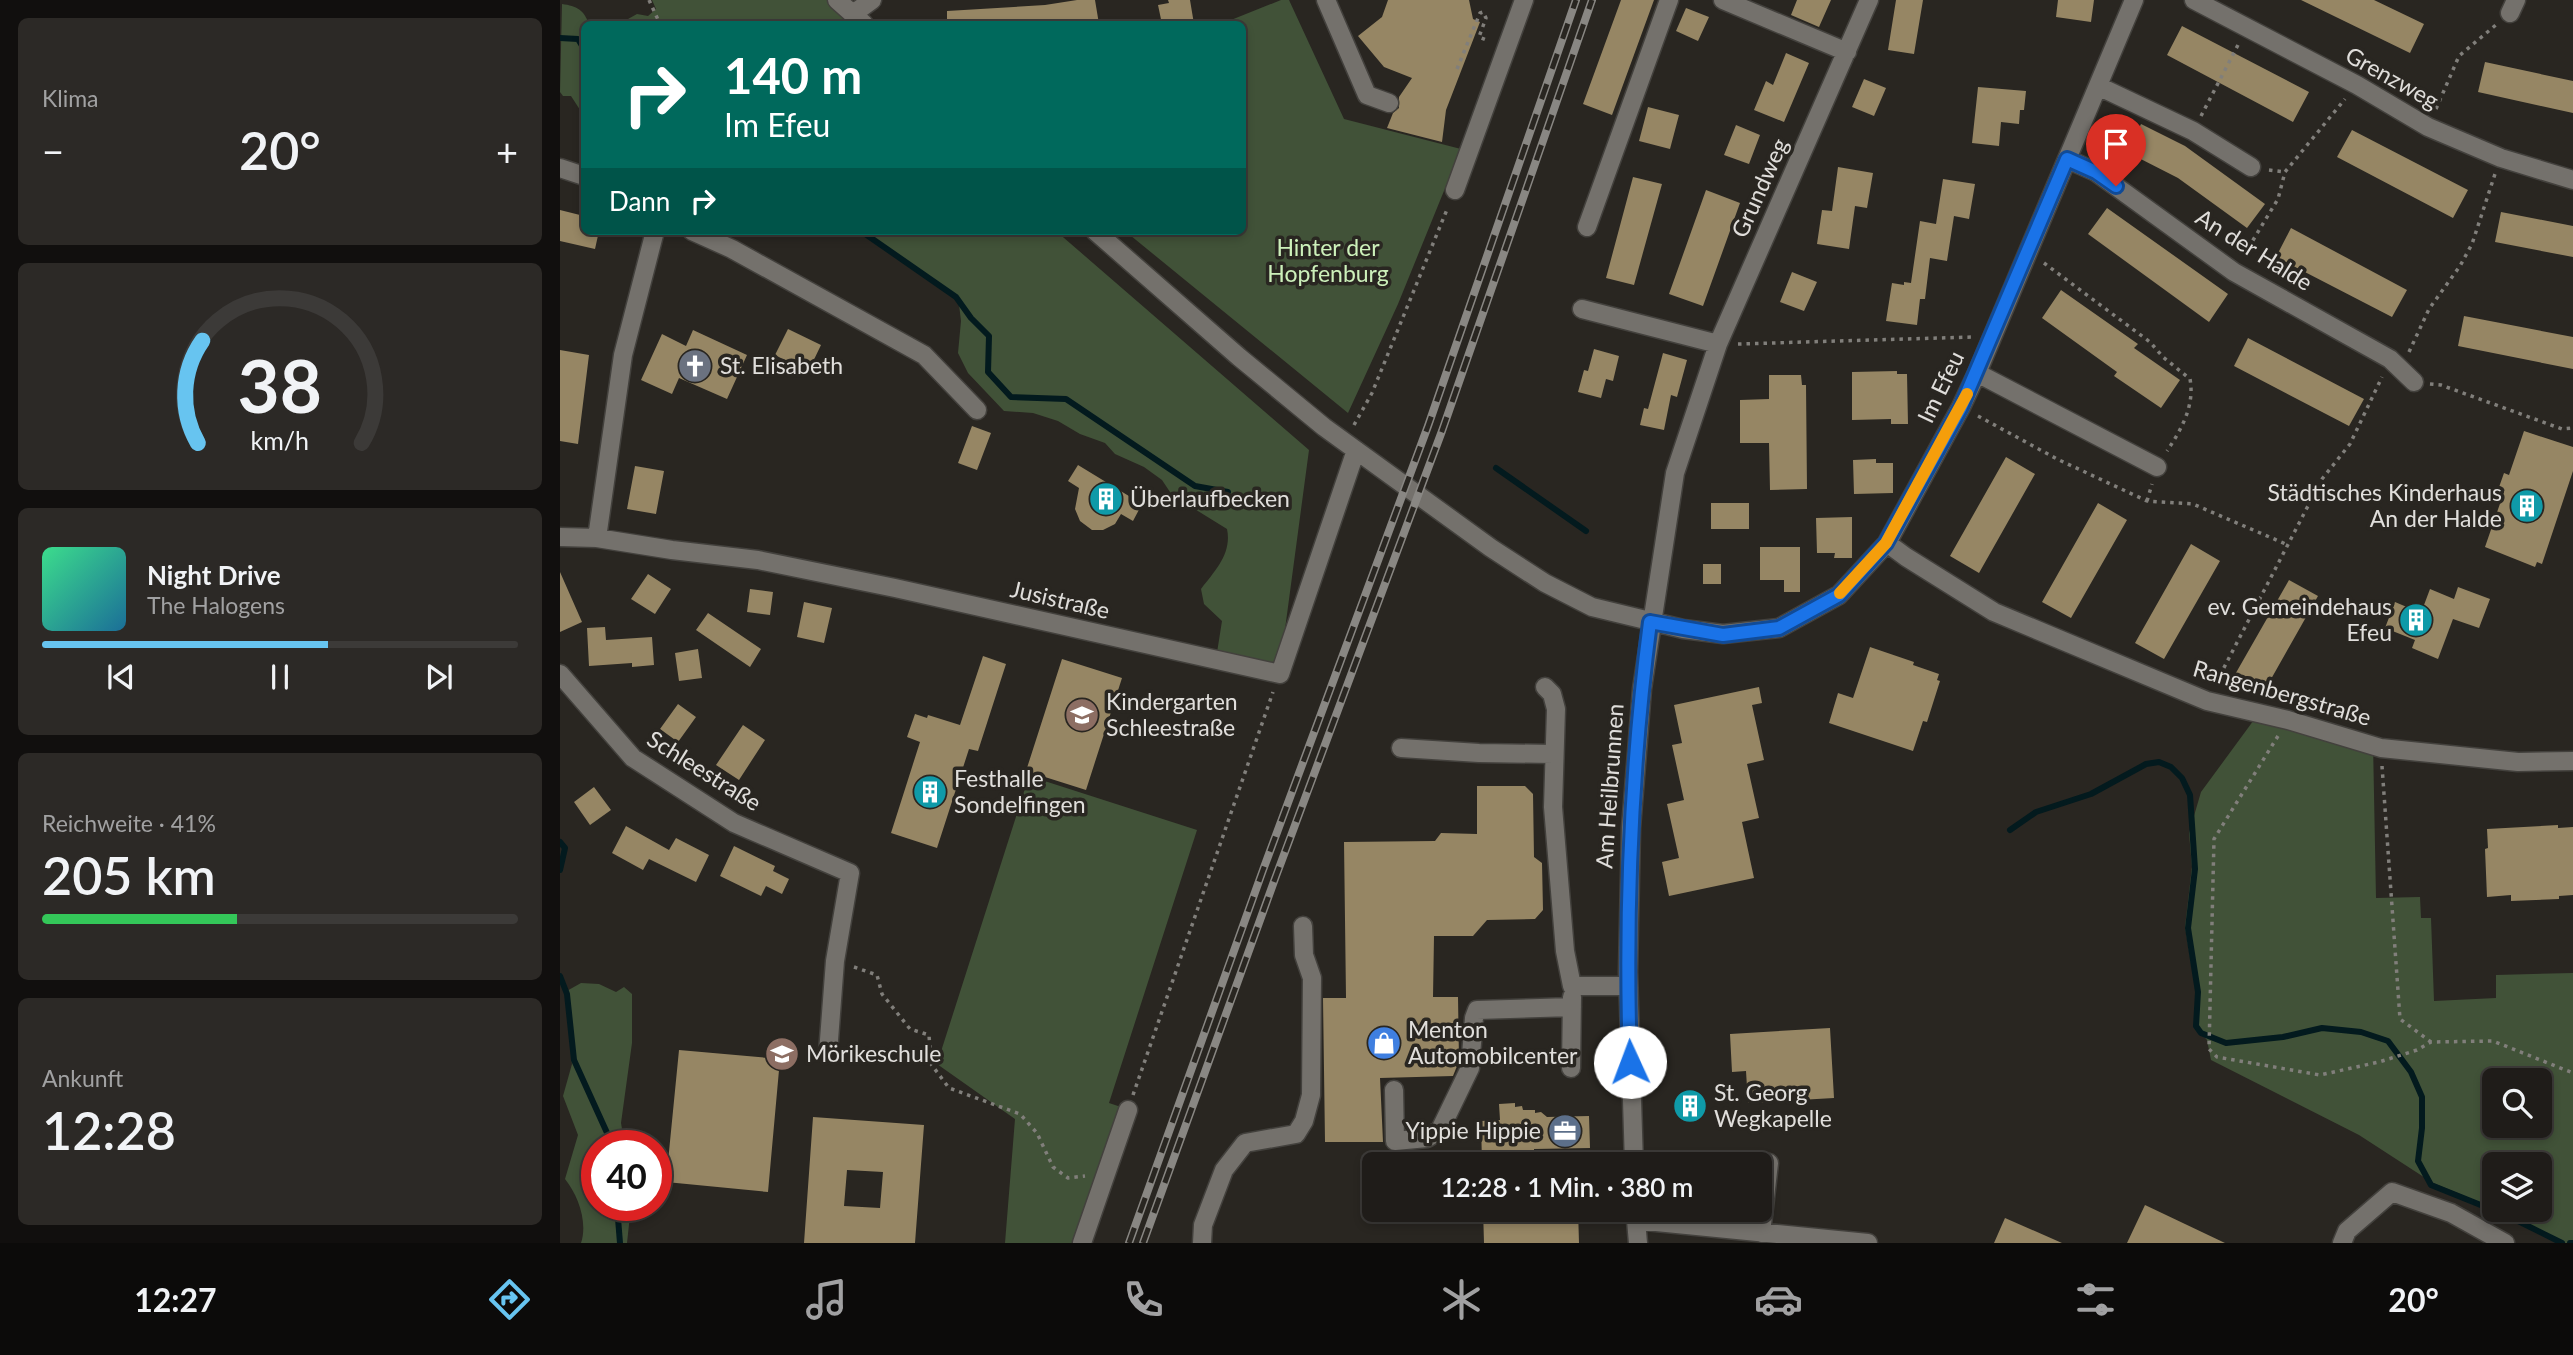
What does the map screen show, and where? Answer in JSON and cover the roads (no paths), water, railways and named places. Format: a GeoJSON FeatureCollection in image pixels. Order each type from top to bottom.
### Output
{"type":"FeatureCollection","features":[{"type":"Feature","properties":{"kind":"street"},"geometry":{"type":"LineString","coordinates":[[837,0],[858,20],[872,0]]}},
{"type":"Feature","properties":{"kind":"street"},"geometry":{"type":"LineString","coordinates":[[1326,0],[1367,95],[1389,103]]}},
{"type":"Feature","properties":{"kind":"street"},"geometry":{"type":"LineString","coordinates":[[1455,190],[1524,0]]}},
{"type":"Feature","properties":{"kind":"street"},"geometry":{"type":"LineString","coordinates":[[1587,227],[1670,0]]}},
{"type":"Feature","properties":{"kind":"street"},"geometry":{"type":"LineString","coordinates":[[1723,0],[1847,52]]}},
{"type":"Feature","properties":{"kind":"street","name":"Grundweg"},"geometry":{"type":"LineString","coordinates":[[1650,622],[1675,473],[1718,345],[1870,0]]}},
{"type":"Feature","properties":{"kind":"street","name":"Im Efeu"},"geometry":{"type":"LineString","coordinates":[[1650,622],[1723,635],[1779,628],[1839,595],[1886,543],[1977,373],[2134,0]]}},
{"type":"Feature","properties":{"kind":"street","name":"Grenzweg"},"geometry":{"type":"LineString","coordinates":[[2194,0],[2357,85],[2428,127],[2501,158],[2573,180]]}},
{"type":"Feature","properties":{"kind":"street"},"geometry":{"type":"LineString","coordinates":[[2098,86],[2193,131],[2250,167]]}},
{"type":"Feature","properties":{"kind":"street","name":"An der Halde"},"geometry":{"type":"LineString","coordinates":[[2067,159],[2096,172],[2234,272],[2402,371]]}},
{"type":"Feature","properties":{"kind":"street"},"geometry":{"type":"LineString","coordinates":[[560,168],[581,175]]}},
{"type":"Feature","properties":{"kind":"street"},"geometry":{"type":"LineString","coordinates":[[597,538],[623,355],[654,235]]}},
{"type":"Feature","properties":{"kind":"street"},"geometry":{"type":"LineString","coordinates":[[700,235],[924,355],[976,410]]}},
{"type":"Feature","properties":{"kind":"street"},"geometry":{"type":"LineString","coordinates":[[1100,235],[1239,357],[1356,450],[1491,548],[1545,583],[1592,607],[1650,622]]}},
{"type":"Feature","properties":{"kind":"street"},"geometry":{"type":"LineString","coordinates":[[1582,309],[1718,345]]}},
{"type":"Feature","properties":{"kind":"street"},"geometry":{"type":"LineString","coordinates":[[1977,373],[2157,467]]}},
{"type":"Feature","properties":{"kind":"street","name":"Jusistraße"},"geometry":{"type":"LineString","coordinates":[[560,537],[597,538],[758,560],[1280,674],[1356,450]]}},
{"type":"Feature","properties":{"kind":"street","name":"Rangenbergstraße"},"geometry":{"type":"LineString","coordinates":[[1886,543],[1994,612],[2207,701],[2288,720],[2381,748],[2518,762],[2573,761]]}},
{"type":"Feature","properties":{"kind":"street","name":"Am Heilbrunnen"},"geometry":{"type":"LineString","coordinates":[[1634,1152],[1628,986],[1631,828],[1650,622]]}},
{"type":"Feature","properties":{"kind":"street","name":"Schleestraße"},"geometry":{"type":"LineString","coordinates":[[560,674],[633,758],[734,823],[850,873],[835,961],[828,1053]]}},
{"type":"Feature","properties":{"kind":"street"},"geometry":{"type":"LineString","coordinates":[[1545,687],[1552,694],[1556,709],[1553,807],[1565,951],[1572,986],[1571,1068]]}},
{"type":"Feature","properties":{"kind":"street"},"geometry":{"type":"LineString","coordinates":[[1401,748],[1553,754]]}},
{"type":"Feature","properties":{"kind":"street"},"geometry":{"type":"LineString","coordinates":[[1202,1243],[1203,1225],[1224,1170],[1245,1143],[1296,1134],[1304,1121],[1311,1095],[1312,978],[1304,955],[1303,926]]}},
{"type":"Feature","properties":{"kind":"street"},"geometry":{"type":"LineString","coordinates":[[1572,986],[1628,986]]}},
{"type":"Feature","properties":{"kind":"street"},"geometry":{"type":"LineString","coordinates":[[1394,1090],[1395,1141],[1427,1138],[1440,1130],[1470,1068],[1477,1010],[1572,1007]]}},
{"type":"Feature","properties":{"kind":"street"},"geometry":{"type":"LineString","coordinates":[[1082,1243],[1128,1110]]}},
{"type":"Feature","properties":{"kind":"street"},"geometry":{"type":"LineString","coordinates":[[2342,1243],[2347,1231],[2392,1192],[2451,1213],[2505,1243]]}},
{"type":"Feature","properties":{"kind":"street"},"geometry":{"type":"LineString","coordinates":[[1636,1222],[1638,1243]]}},
{"type":"Feature","properties":{"kind":"street"},"geometry":{"type":"LineString","coordinates":[[1685,1222],[1761,1233],[1868,1243]]}},
{"type":"Feature","properties":{"kind":"street"},"geometry":{"type":"LineString","coordinates":[[1761,1233],[1762,1222]]}},
{"type":"Feature","properties":{"kind":"waterway"},"geometry":{"type":"LineString","coordinates":[[560,38],[578,39],[581,44]]}},
{"type":"Feature","properties":{"kind":"waterway"},"geometry":{"type":"LineString","coordinates":[[867,235],[956,297],[971,318],[989,336],[988,372],[1011,397],[1066,399],[1195,486],[1228,492]]}},
{"type":"Feature","properties":{"kind":"waterway"},"geometry":{"type":"LineString","coordinates":[[1496,468],[1586,531]]}},
{"type":"Feature","properties":{"kind":"waterway"},"geometry":{"type":"LineString","coordinates":[[2010,830],[2036,812],[2091,794],[2146,764],[2159,762],[2171,767],[2182,778],[2190,795],[2195,869],[2188,928],[2198,992],[2196,1026],[2201,1033],[2226,1043],[2283,1037],[2322,1028],[2361,1032],[2388,1041],[2411,1072],[2422,1097],[2418,1161],[2431,1185],[2508,1216],[2562,1243]]}},
{"type":"Feature","properties":{"kind":"waterway"},"geometry":{"type":"LineString","coordinates":[[560,842],[565,848],[560,870]]}},
{"type":"Feature","properties":{"kind":"waterway"},"geometry":{"type":"LineString","coordinates":[[560,976],[567,994],[574,1060],[606,1130]]}},
{"type":"Feature","properties":{"kind":"waterway"},"geometry":{"type":"LineString","coordinates":[[618,1221],[620,1243]]}},
{"type":"Feature","properties":{"kind":"railway"},"geometry":{"type":"LineString","coordinates":[[1129,1243],[1263,870],[1428,426],[1576,0]]}},
{"type":"Feature","properties":{"kind":"railway"},"geometry":{"type":"LineString","coordinates":[[1143,1243],[1442,431],[1592,0]]}},
{"type":"Feature","properties":{"kind":"place","name":"St. Elisabeth"},"geometry":{"type":"Point","coordinates":[695,366]}},
{"type":"Feature","properties":{"kind":"place","name":"Überlaufbecken"},"geometry":{"type":"Point","coordinates":[1106,499]}},
{"type":"Feature","properties":{"kind":"place","name":"Städtisches Kinderhaus An der Halde"},"geometry":{"type":"Point","coordinates":[2527,506]}},
{"type":"Feature","properties":{"kind":"place","name":"ev. Gemeindehaus Efeu"},"geometry":{"type":"Point","coordinates":[2416,620]}},
{"type":"Feature","properties":{"kind":"place","name":"Kindergarten Schleestraße"},"geometry":{"type":"Point","coordinates":[1082,715]}},
{"type":"Feature","properties":{"kind":"place","name":"Festhalle Sondelfingen"},"geometry":{"type":"Point","coordinates":[930,792]}},
{"type":"Feature","properties":{"kind":"place","name":"Menton Automobilcenter"},"geometry":{"type":"Point","coordinates":[1384,1043]}},
{"type":"Feature","properties":{"kind":"place","name":"Mörikeschule"},"geometry":{"type":"Point","coordinates":[782,1054]}},
{"type":"Feature","properties":{"kind":"place","name":"St. Georg Wegkapelle"},"geometry":{"type":"Point","coordinates":[1690,1106]}},
{"type":"Feature","properties":{"kind":"place","name":"Yippie Hippie"},"geometry":{"type":"Point","coordinates":[1565,1131]}},
{"type":"Feature","properties":{"kind":"park label","name":"Hinter der Hopfenburg"},"geometry":{"type":"Point","coordinates":[1328,261]}}]}
